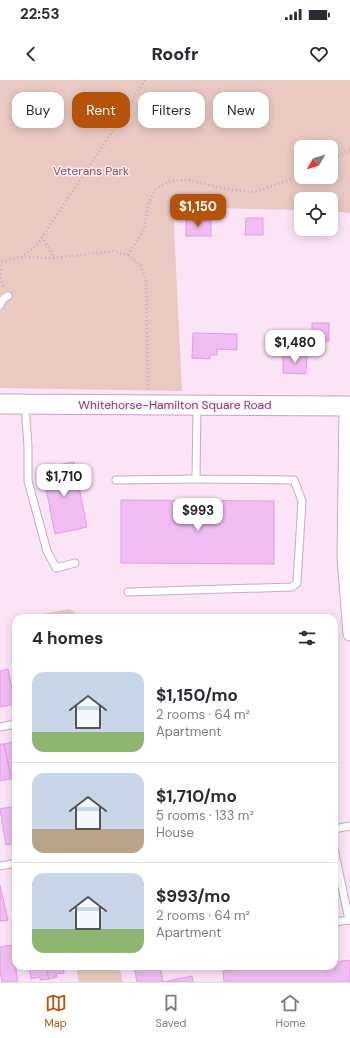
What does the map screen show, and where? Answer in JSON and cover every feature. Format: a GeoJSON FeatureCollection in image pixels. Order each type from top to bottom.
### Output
{"type":"FeatureCollection","features":[{"type":"Feature","properties":{"kind":"street","name":"Whitehorse-Hamilton Square Road"},"geometry":{"type":"LineString","coordinates":[[0,404],[348,406]]}},
{"type":"Feature","properties":{"kind":"street"},"geometry":{"type":"LineString","coordinates":[[348,406],[344,558],[350,634]]}},
{"type":"Feature","properties":{"kind":"lane"},"geometry":{"type":"LineString","coordinates":[[0,305],[8,296]]}},
{"type":"Feature","properties":{"kind":"lane"},"geometry":{"type":"LineString","coordinates":[[25,404],[28,446],[28,481],[48,551],[56,568],[75,563]]}},
{"type":"Feature","properties":{"kind":"lane"},"geometry":{"type":"LineString","coordinates":[[196,479],[197,404]]}},
{"type":"Feature","properties":{"kind":"lane"},"geometry":{"type":"LineString","coordinates":[[116,480],[294,480],[302,501],[297,583],[292,587],[128,592]]}},
{"type":"Feature","properties":{"kind":"lane"},"geometry":{"type":"LineString","coordinates":[[0,727],[12,725]]}},
{"type":"Feature","properties":{"kind":"lane"},"geometry":{"type":"LineString","coordinates":[[338,828],[350,826]]}},
{"type":"Feature","properties":{"kind":"lane"},"geometry":{"type":"LineString","coordinates":[[0,866],[12,864]]}},
{"type":"Feature","properties":{"kind":"lane"},"geometry":{"type":"LineString","coordinates":[[338,869],[349,920],[338,921]]}},
{"type":"Feature","properties":{"kind":"path"},"geometry":{"type":"LineString","coordinates":[[21,257],[37,245],[145,80]]}},
{"type":"Feature","properties":{"kind":"path"},"geometry":{"type":"LineString","coordinates":[[338,156],[350,150]]}},
{"type":"Feature","properties":{"kind":"path"},"geometry":{"type":"LineString","coordinates":[[128,255],[144,228],[149,202],[156,188],[169,181],[188,180],[232,190],[254,192],[294,178]]}},
{"type":"Feature","properties":{"kind":"path"},"geometry":{"type":"LineString","coordinates":[[42,236],[54,258]]}},
{"type":"Feature","properties":{"kind":"path"},"geometry":{"type":"LineString","coordinates":[[0,278],[1,262],[21,257],[54,258],[113,251],[128,255],[141,266],[146,282],[148,404]]}},
{"type":"Feature","properties":{"kind":"green space","name":"Veterans Park"},"geometry":{"type":"Polygon","coordinates":[[[0,80],[350,80],[350,213],[338,212],[338,192],[294,192],[294,210],[173,207],[182,391],[0,388],[0,80]]]}},
{"type":"Feature","properties":{"kind":"green space"},"geometry":{"type":"Polygon","coordinates":[[[69,609],[77,614],[43,614],[69,609]]]}},
{"type":"Feature","properties":{"kind":"green space"},"geometry":{"type":"Polygon","coordinates":[[[77,970],[120,970],[123,982],[79,982],[77,970]]]}},
{"type":"Feature","properties":{"kind":"building"},"geometry":{"type":"Polygon","coordinates":[[[246,218],[263,218],[263,235],[245,235],[246,218]]]}},
{"type":"Feature","properties":{"kind":"building"},"geometry":{"type":"Polygon","coordinates":[[[186,220],[211,220],[211,236],[186,236],[186,220]]]}},
{"type":"Feature","properties":{"kind":"building"},"geometry":{"type":"Polygon","coordinates":[[[312,323],[329,323],[329,341],[312,341],[312,323]]]}},
{"type":"Feature","properties":{"kind":"building"},"geometry":{"type":"Polygon","coordinates":[[[193,333],[237,334],[237,350],[217,349],[217,355],[210,355],[210,359],[192,358],[193,333]]]}},
{"type":"Feature","properties":{"kind":"building"},"geometry":{"type":"Polygon","coordinates":[[[283,355],[307,355],[306,374],[283,373],[283,355]]]}},
{"type":"Feature","properties":{"kind":"building"},"geometry":{"type":"Polygon","coordinates":[[[74,462],[87,527],[55,534],[42,468],[74,462]]]}},
{"type":"Feature","properties":{"kind":"building"},"geometry":{"type":"Polygon","coordinates":[[[121,500],[274,501],[274,564],[121,563],[121,500]]]}},
{"type":"Feature","properties":{"kind":"building"},"geometry":{"type":"Polygon","coordinates":[[[8,669],[12,689],[12,705],[0,707],[0,671],[8,669]]]}},
{"type":"Feature","properties":{"kind":"building"},"geometry":{"type":"Polygon","coordinates":[[[12,742],[12,779],[11,779],[4,744],[12,742]]]}},
{"type":"Feature","properties":{"kind":"building"},"geometry":{"type":"Polygon","coordinates":[[[0,744],[4,744],[11,779],[0,781],[0,744]]]}},
{"type":"Feature","properties":{"kind":"building"},"geometry":{"type":"Polygon","coordinates":[[[12,807],[12,844],[6,845],[0,809],[12,807]]]}},
{"type":"Feature","properties":{"kind":"building"},"geometry":{"type":"Polygon","coordinates":[[[0,885],[8,920],[0,921],[0,885]]]}},
{"type":"Feature","properties":{"kind":"building"},"geometry":{"type":"Polygon","coordinates":[[[12,945],[12,970],[16,970],[18,982],[2,982],[0,971],[0,947],[12,945]]]}},
{"type":"Feature","properties":{"kind":"building"},"geometry":{"type":"Polygon","coordinates":[[[350,960],[350,982],[224,982],[223,971],[338,970],[338,962],[350,960]]]}},
{"type":"Feature","properties":{"kind":"building"},"geometry":{"type":"Polygon","coordinates":[[[30,970],[47,970],[49,979],[40,980],[40,977],[31,979],[30,970]]]}},
{"type":"Feature","properties":{"kind":"building"},"geometry":{"type":"Polygon","coordinates":[[[47,970],[64,970],[64,973],[56,974],[57,977],[49,979],[47,970]]]}},
{"type":"Feature","properties":{"kind":"building"},"geometry":{"type":"Polygon","coordinates":[[[135,970],[161,970],[163,982],[137,982],[135,970]]]}},
{"type":"Feature","properties":{"kind":"building"},"geometry":{"type":"Polygon","coordinates":[[[192,976],[193,982],[163,982],[192,976]]]}}]}
